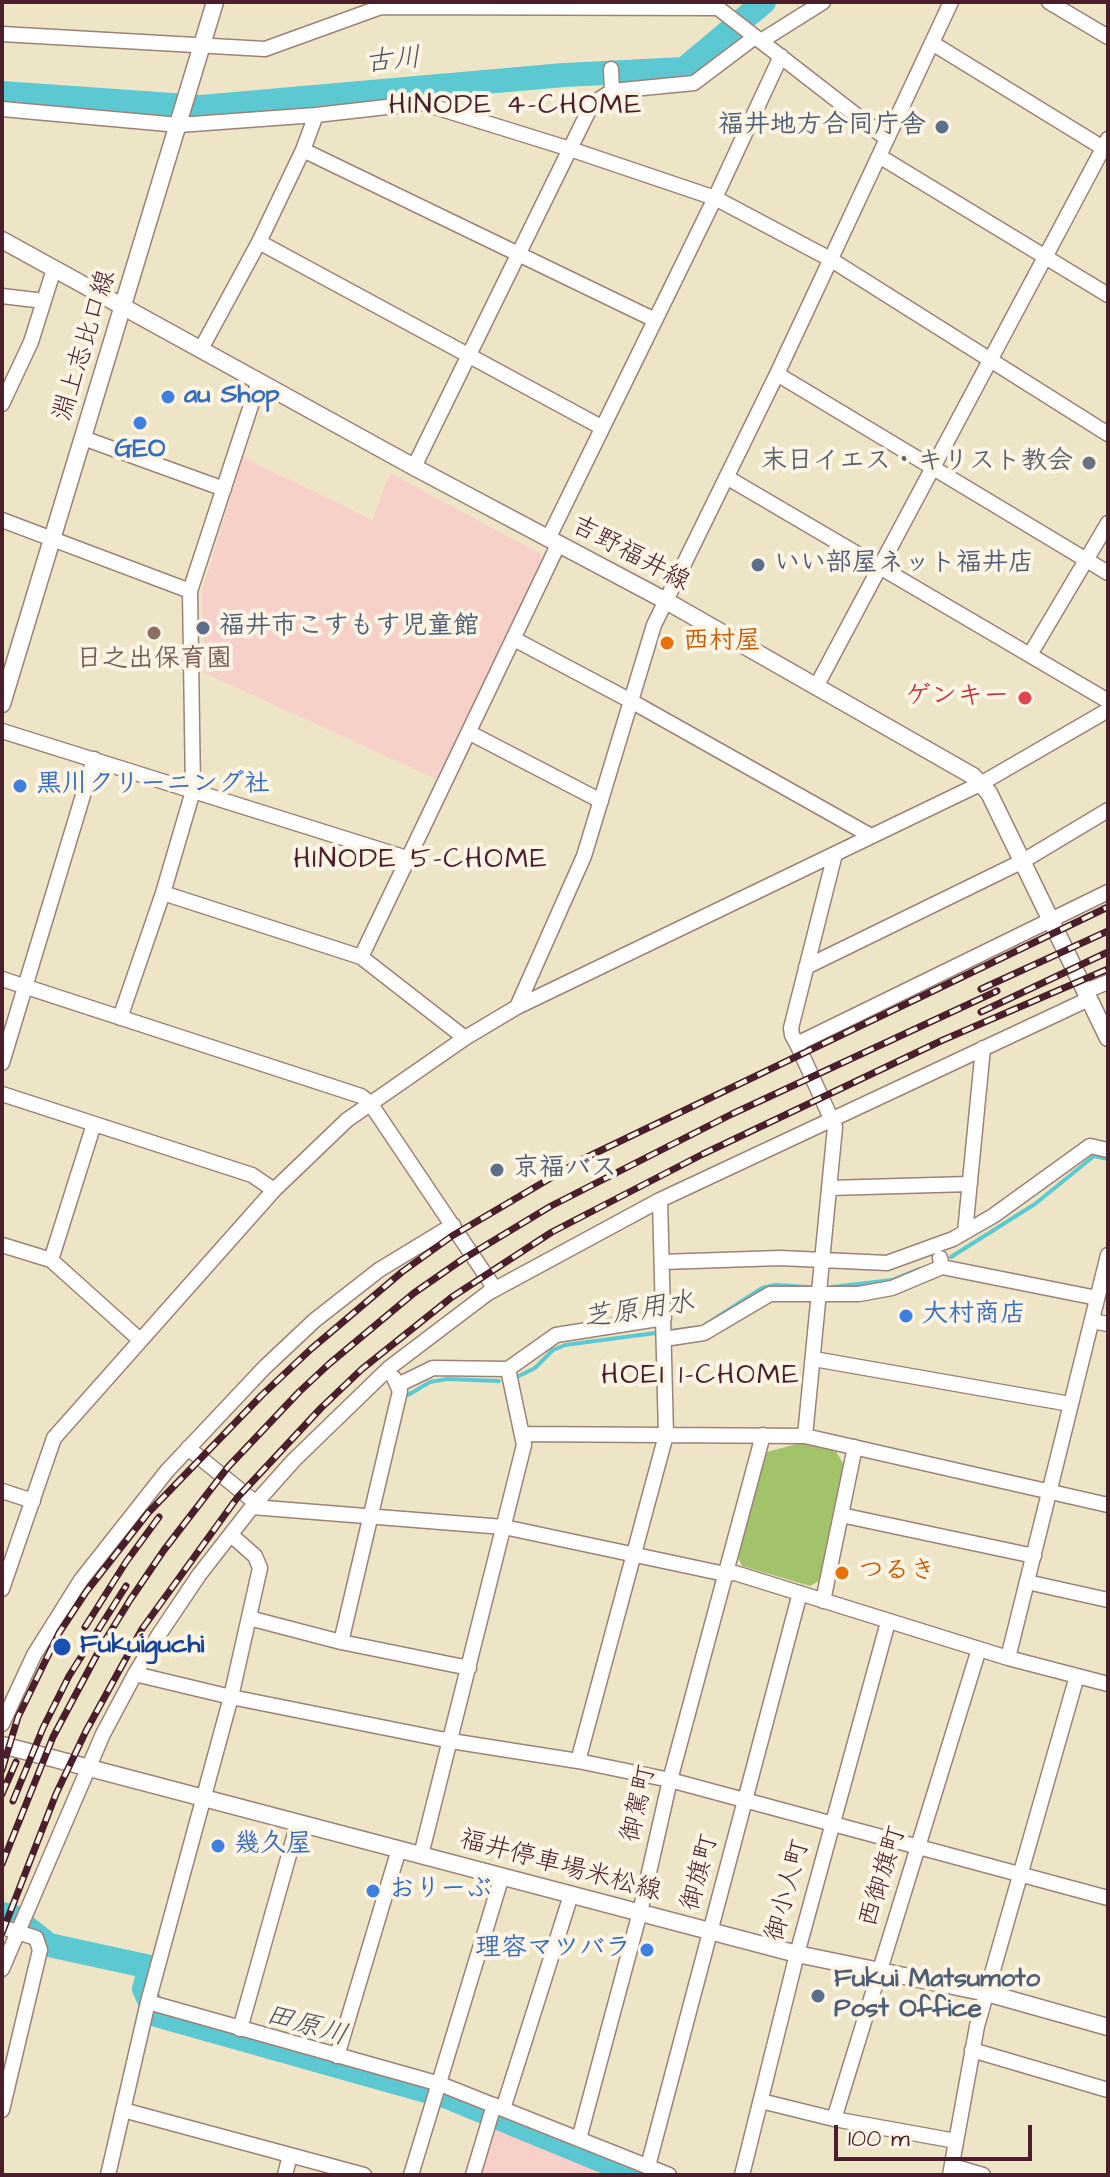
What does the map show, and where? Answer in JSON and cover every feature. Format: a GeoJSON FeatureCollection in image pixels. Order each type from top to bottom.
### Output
{"type":"FeatureCollection","features":[{"type":"Feature","properties":{"kind":"main road","name":"淵上志比口線"},"geometry":{"type":"LineString","coordinates":[[2,704],[215,2]]}},
{"type":"Feature","properties":{"kind":"main road","name":"吉野福井線"},"geometry":{"type":"LineString","coordinates":[[2,240],[414,467],[668,602],[817,685],[982,783]]}},
{"type":"Feature","properties":{"kind":"main road"},"geometry":{"type":"LineString","coordinates":[[982,783],[1052,919],[1108,1038]]}},
{"type":"Feature","properties":{"kind":"main road","name":"福井停車場米松線"},"geometry":{"type":"LineString","coordinates":[[2,1745],[797,1954],[987,1993],[1108,2027]]}},
{"type":"Feature","properties":{"kind":"street"},"geometry":{"type":"LineString","coordinates":[[414,467],[592,104],[612,81],[694,83],[755,37],[823,2]]}},
{"type":"Feature","properties":{"kind":"street"},"geometry":{"type":"LineString","coordinates":[[517,1007],[584,856],[654,625],[728,478],[951,2]]}},
{"type":"Feature","properties":{"kind":"street"},"geometry":{"type":"LineString","coordinates":[[1049,2],[1071,7],[1108,37]]}},
{"type":"Feature","properties":{"kind":"street"},"geometry":{"type":"LineString","coordinates":[[2,34],[265,49],[381,7],[721,9],[887,139]]}},
{"type":"Feature","properties":{"kind":"street"},"geometry":{"type":"LineString","coordinates":[[817,685],[1106,146],[932,43]]}},
{"type":"Feature","properties":{"kind":"street"},"geometry":{"type":"LineString","coordinates":[[361,957],[514,639],[601,427],[715,198],[781,56]]}},
{"type":"Feature","properties":{"kind":"street"},"geometry":{"type":"LineString","coordinates":[[2,109],[316,115],[422,103],[715,198],[830,259],[1108,434]]}},
{"type":"Feature","properties":{"kind":"street"},"geometry":{"type":"LineString","coordinates":[[201,349],[259,242],[303,150],[316,115]]}},
{"type":"Feature","properties":{"kind":"street"},"geometry":{"type":"LineString","coordinates":[[303,150],[655,320]]}},
{"type":"Feature","properties":{"kind":"street"},"geometry":{"type":"LineString","coordinates":[[879,156],[1108,295]]}},
{"type":"Feature","properties":{"kind":"street"},"geometry":{"type":"LineString","coordinates":[[259,242],[601,427]]}},
{"type":"Feature","properties":{"kind":"street"},"geometry":{"type":"LineString","coordinates":[[2,404],[31,342],[54,269]]}},
{"type":"Feature","properties":{"kind":"street"},"geometry":{"type":"LineString","coordinates":[[2,296],[44,301]]}},
{"type":"Feature","properties":{"kind":"street"},"geometry":{"type":"LineString","coordinates":[[777,374],[1108,573]]}},
{"type":"Feature","properties":{"kind":"street"},"geometry":{"type":"LineString","coordinates":[[120,1018],[163,893],[193,791],[190,591],[259,381]]}},
{"type":"Feature","properties":{"kind":"street"},"geometry":{"type":"LineString","coordinates":[[83,438],[224,489]]}},
{"type":"Feature","properties":{"kind":"street"},"geometry":{"type":"LineString","coordinates":[[728,478],[1031,653],[1108,701]]}},
{"type":"Feature","properties":{"kind":"street"},"geometry":{"type":"LineString","coordinates":[[2,520],[190,591]]}},
{"type":"Feature","properties":{"kind":"street"},"geometry":{"type":"LineString","coordinates":[[1031,653],[1108,523]]}},
{"type":"Feature","properties":{"kind":"street"},"geometry":{"type":"LineString","coordinates":[[514,639],[871,836]]}},
{"type":"Feature","properties":{"kind":"street"},"geometry":{"type":"LineString","coordinates":[[2,1589],[54,1438],[274,1190],[347,1120],[465,1038],[517,1007],[982,783],[1108,710]]}},
{"type":"Feature","properties":{"kind":"street"},"geometry":{"type":"LineString","coordinates":[[2,731],[410,859]]}},
{"type":"Feature","properties":{"kind":"street"},"geometry":{"type":"LineString","coordinates":[[470,733],[601,801]]}},
{"type":"Feature","properties":{"kind":"street"},"geometry":{"type":"LineString","coordinates":[[2,1063],[94,759]]}},
{"type":"Feature","properties":{"kind":"street"},"geometry":{"type":"LineString","coordinates":[[806,967],[1023,861],[1108,810]]}},
{"type":"Feature","properties":{"kind":"street"},"geometry":{"type":"LineString","coordinates":[[805,1436],[835,1138],[833,1120],[791,1028],[835,854]]}},
{"type":"Feature","properties":{"kind":"street"},"geometry":{"type":"LineString","coordinates":[[797,1044],[1108,892]]}},
{"type":"Feature","properties":{"kind":"street"},"geometry":{"type":"LineString","coordinates":[[163,893],[361,957],[465,1038]]}},
{"type":"Feature","properties":{"kind":"street"},"geometry":{"type":"LineString","coordinates":[[2,979],[350,1091],[370,1103],[495,1289]]}},
{"type":"Feature","properties":{"kind":"street"},"geometry":{"type":"LineString","coordinates":[[2,1969],[10,1929],[135,1674],[199,1575],[254,1505],[294,1460],[389,1368],[451,1318],[495,1289],[660,1200],[983,1048],[1108,982]]}},
{"type":"Feature","properties":{"kind":"street"},"geometry":{"type":"LineString","coordinates":[[965,1232],[983,1048]]}},
{"type":"Feature","properties":{"kind":"street"},"geometry":{"type":"LineString","coordinates":[[2,1094],[252,1175],[274,1190]]}},
{"type":"Feature","properties":{"kind":"street"},"geometry":{"type":"LineString","coordinates":[[51,1260],[94,1124]]}},
{"type":"Feature","properties":{"kind":"street"},"geometry":{"type":"LineString","coordinates":[[662,1262],[780,1258],[887,1263],[937,1245],[993,1216],[1090,1146],[1108,1150]]}},
{"type":"Feature","properties":{"kind":"street"},"geometry":{"type":"LineString","coordinates":[[829,1188],[970,1184]]}},
{"type":"Feature","properties":{"kind":"street"},"geometry":{"type":"LineString","coordinates":[[578,1761],[666,1435],[660,1200]]}},
{"type":"Feature","properties":{"kind":"street"},"geometry":{"type":"LineString","coordinates":[[2,1724],[34,1655],[84,1576],[134,1510],[188,1448],[265,1367],[330,1307],[379,1270],[453,1225]]}},
{"type":"Feature","properties":{"kind":"street"},"geometry":{"type":"LineString","coordinates":[[2,1245],[51,1260],[140,1340]]}},
{"type":"Feature","properties":{"kind":"street"},"geometry":{"type":"LineString","coordinates":[[937,1245],[942,1267]]}},
{"type":"Feature","properties":{"kind":"street"},"geometry":{"type":"LineString","coordinates":[[1008,1658],[1108,1255]]}},
{"type":"Feature","properties":{"kind":"street"},"geometry":{"type":"LineString","coordinates":[[664,1339],[704,1333],[770,1294],[859,1294],[892,1288],[942,1267],[1097,1298]]}},
{"type":"Feature","properties":{"kind":"street"},"geometry":{"type":"LineString","coordinates":[[398,1385],[433,1368],[508,1369],[556,1335],[664,1318]]}},
{"type":"Feature","properties":{"kind":"street"},"geometry":{"type":"LineString","coordinates":[[1092,1321],[1108,1324]]}},
{"type":"Feature","properties":{"kind":"street"},"geometry":{"type":"LineString","coordinates":[[814,1359],[1070,1404]]}},
{"type":"Feature","properties":{"kind":"street"},"geometry":{"type":"LineString","coordinates":[[341,1642],[400,1391],[389,1368]]}},
{"type":"Feature","properties":{"kind":"street"},"geometry":{"type":"LineString","coordinates":[[421,1855],[524,1449],[508,1369]]}},
{"type":"Feature","properties":{"kind":"street"},"geometry":{"type":"LineString","coordinates":[[522,1434],[805,1436],[1108,1505]]}},
{"type":"Feature","properties":{"kind":"street","name":"御駕町"},"geometry":{"type":"LineString","coordinates":[[579,2139],[640,1912],[670,1780],[763,1435]]}},
{"type":"Feature","properties":{"kind":"street"},"geometry":{"type":"LineString","coordinates":[[823,1601],[855,1447]]}},
{"type":"Feature","properties":{"kind":"street"},"geometry":{"type":"LineString","coordinates":[[188,1448],[254,1505],[504,1527],[725,1574],[735,1573],[1008,1658],[1108,1684]]}},
{"type":"Feature","properties":{"kind":"street"},"geometry":{"type":"LineString","coordinates":[[2,1491],[33,1501]]}},
{"type":"Feature","properties":{"kind":"street"},"geometry":{"type":"LineString","coordinates":[[841,1515],[1034,1556]]}},
{"type":"Feature","properties":{"kind":"street"},"geometry":{"type":"LineString","coordinates":[[108,2175],[148,2002],[206,1798],[260,1568],[255,1556],[231,1535]]}},
{"type":"Feature","properties":{"kind":"street"},"geometry":{"type":"LineString","coordinates":[[1027,1582],[1108,1600]]}},
{"type":"Feature","properties":{"kind":"street","name":"御旗町"},"geometry":{"type":"LineString","coordinates":[[648,2166],[800,1593]]}},
{"type":"Feature","properties":{"kind":"street"},"geometry":{"type":"LineString","coordinates":[[249,1618],[341,1642],[469,1668]]}},
{"type":"Feature","properties":{"kind":"street","name":"御小人町"},"geometry":{"type":"LineString","coordinates":[[742,2175],[797,1954],[888,1622]]}},
{"type":"Feature","properties":{"kind":"street","name":"西御旗町"},"geometry":{"type":"LineString","coordinates":[[834,2119],[979,1649]]}},
{"type":"Feature","properties":{"kind":"street"},"geometry":{"type":"LineString","coordinates":[[135,1674],[231,1697],[451,1741],[578,1761],[670,1780],[1108,1898]]}},
{"type":"Feature","properties":{"kind":"street"},"geometry":{"type":"LineString","coordinates":[[983,2175],[951,2170],[972,2050],[1077,1676]]}},
{"type":"Feature","properties":{"kind":"street"},"geometry":{"type":"LineString","coordinates":[[240,2029],[298,1823]]}},
{"type":"Feature","properties":{"kind":"street"},"geometry":{"type":"LineString","coordinates":[[337,2056],[399,1849]]}},
{"type":"Feature","properties":{"kind":"street"},"geometry":{"type":"LineString","coordinates":[[411,2175],[502,1876]]}},
{"type":"Feature","properties":{"kind":"street"},"geometry":{"type":"LineString","coordinates":[[473,2175],[571,1895]]}},
{"type":"Feature","properties":{"kind":"street"},"geometry":{"type":"LineString","coordinates":[[2,2110],[40,1950],[36,1938],[10,1929]]}},
{"type":"Feature","properties":{"kind":"street"},"geometry":{"type":"LineString","coordinates":[[148,2002],[440,2084],[669,2175]]}},
{"type":"Feature","properties":{"kind":"street"},"geometry":{"type":"LineString","coordinates":[[972,2050],[1108,2090]]}},
{"type":"Feature","properties":{"kind":"street"},"geometry":{"type":"LineString","coordinates":[[761,2101],[834,2119],[956,2141]]}},
{"type":"Feature","properties":{"kind":"street"},"geometry":{"type":"LineString","coordinates":[[123,2110],[364,2175]]}},
{"type":"Feature","properties":{"kind":"street"},"geometry":{"type":"LineString","coordinates":[[285,2175],[290,2155]]}},
{"type":"Feature","properties":{"kind":"shaded area"},"geometry":{"type":"Polygon","coordinates":[[[243,457],[372,520],[390,473],[539,553],[543,563],[436,779],[204,673],[202,591],[243,457]]]}},
{"type":"Feature","properties":{"kind":"shaded area"},"geometry":{"type":"Polygon","coordinates":[[[496,2123],[622,2175],[480,2175],[496,2123]]]}},
{"type":"Feature","properties":{"kind":"green space"},"geometry":{"type":"Polygon","coordinates":[[[804,1442],[836,1451],[845,1467],[819,1581],[810,1586],[742,1566],[736,1554],[767,1452],[804,1442]]]}},
{"type":"Feature","properties":{"kind":"waterway","name":"古川"},"geometry":{"type":"LineString","coordinates":[[2,93],[201,107],[564,75],[684,69],[764,2]]}},
{"type":"Feature","properties":{"kind":"waterway","name":"芝原用水"},"geometry":{"type":"LineString","coordinates":[[951,1257],[1035,1204],[1094,1156],[1108,1159]]}},
{"type":"Feature","properties":{"kind":"waterway","name":"芝原用水"},"geometry":{"type":"LineString","coordinates":[[832,1287],[892,1280],[919,1269]]}},
{"type":"Feature","properties":{"kind":"waterway","name":"芝原用水"},"geometry":{"type":"LineString","coordinates":[[705,1325],[762,1288],[775,1285],[809,1287]]}},
{"type":"Feature","properties":{"kind":"waterway","name":"芝原用水"},"geometry":{"type":"LineString","coordinates":[[519,1376],[535,1368],[553,1350],[565,1345],[693,1328]]}},
{"type":"Feature","properties":{"kind":"waterway","name":"芝原用水"},"geometry":{"type":"LineString","coordinates":[[408,1395],[430,1382],[447,1379],[499,1381]]}},
{"type":"Feature","properties":{"kind":"waterway","name":"田原川"},"geometry":{"type":"LineString","coordinates":[[2,1914],[12,1916],[49,1945],[150,1967],[144,1989],[156,2015],[447,2097],[637,2175]]}},
{"type":"Feature","properties":{"kind":"railway"},"geometry":{"type":"LineString","coordinates":[[2,1770],[18,1717],[59,1633],[86,1592],[148,1513],[262,1395],[402,1272],[452,1236],[583,1159],[1108,907]]}},
{"type":"Feature","properties":{"kind":"railway"},"geometry":{"type":"LineString","coordinates":[[981,989],[1108,931]]}},
{"type":"Feature","properties":{"kind":"railway"},"geometry":{"type":"LineString","coordinates":[[981,1012],[1108,952]]}},
{"type":"Feature","properties":{"kind":"railway"},"geometry":{"type":"LineString","coordinates":[[2,1933],[56,1794],[86,1731],[142,1629],[237,1498],[362,1369],[452,1297],[552,1232],[703,1154],[943,1040],[1108,969]]}},
{"type":"Feature","properties":{"kind":"railway"},"geometry":{"type":"LineString","coordinates":[[2,1864],[53,1737],[130,1600],[228,1467],[329,1364],[414,1293],[463,1259],[551,1206],[732,1114],[997,991]]}},
{"type":"Feature","properties":{"kind":"railway"},"geometry":{"type":"LineString","coordinates":[[85,1627],[159,1517]]}},
{"type":"Feature","properties":{"kind":"railway"},"geometry":{"type":"LineString","coordinates":[[13,1801],[43,1728],[69,1676],[126,1586]]}},
{"type":"Feature","properties":{"kind":"railway"},"geometry":{"type":"LineString","coordinates":[[2,1794],[16,1762]]}},
{"type":"Feature","properties":{"kind":"place","name":"福井地方合同庁舎"},"geometry":{"type":"Point","coordinates":[942,127]}},
{"type":"Feature","properties":{"kind":"place","name":"au Shop"},"geometry":{"type":"Point","coordinates":[168,397]}},
{"type":"Feature","properties":{"kind":"place","name":"GEO"},"geometry":{"type":"Point","coordinates":[140,423]}},
{"type":"Feature","properties":{"kind":"place","name":"末日イエス・キリスト教会"},"geometry":{"type":"Point","coordinates":[1089,463]}},
{"type":"Feature","properties":{"kind":"place","name":"いい部屋ネット福井店"},"geometry":{"type":"Point","coordinates":[758,565]}},
{"type":"Feature","properties":{"kind":"place","name":"福井市こすもす児童館"},"geometry":{"type":"Point","coordinates":[203,628]}},
{"type":"Feature","properties":{"kind":"place","name":"日之出保育園"},"geometry":{"type":"Point","coordinates":[154,633]}},
{"type":"Feature","properties":{"kind":"place","name":"西村屋"},"geometry":{"type":"Point","coordinates":[667,643]}},
{"type":"Feature","properties":{"kind":"place","name":"ゲンキー"},"geometry":{"type":"Point","coordinates":[1025,698]}},
{"type":"Feature","properties":{"kind":"place","name":"黒川クリーニング社"},"geometry":{"type":"Point","coordinates":[20,786]}},
{"type":"Feature","properties":{"kind":"place","name":"京福バス"},"geometry":{"type":"Point","coordinates":[497,1170]}},
{"type":"Feature","properties":{"kind":"place","name":"大村商店"},"geometry":{"type":"Point","coordinates":[906,1316]}},
{"type":"Feature","properties":{"kind":"place","name":"つるき"},"geometry":{"type":"Point","coordinates":[842,1573]}},
{"type":"Feature","properties":{"kind":"place","name":"Fukuiguchi"},"geometry":{"type":"Point","coordinates":[62,1647]}},
{"type":"Feature","properties":{"kind":"place","name":"幾久屋"},"geometry":{"type":"Point","coordinates":[218,1846]}},
{"type":"Feature","properties":{"kind":"place","name":"おりーぶ"},"geometry":{"type":"Point","coordinates":[373,1891]}},
{"type":"Feature","properties":{"kind":"place","name":"理容マツバラ"},"geometry":{"type":"Point","coordinates":[647,1950]}},
{"type":"Feature","properties":{"kind":"place","name":"Fukui Matsumoto Post Office"},"geometry":{"type":"Point","coordinates":[818,1996]}},
{"type":"Feature","properties":{"kind":"district","name":"HINODE 4-CHOME"},"geometry":{"type":"Point","coordinates":[516,107]}},
{"type":"Feature","properties":{"kind":"district","name":"HINODE 5-CHOME"},"geometry":{"type":"Point","coordinates":[421,861]}},
{"type":"Feature","properties":{"kind":"district","name":"HOEI 1-CHOME"},"geometry":{"type":"Point","coordinates":[701,1377]}}]}
